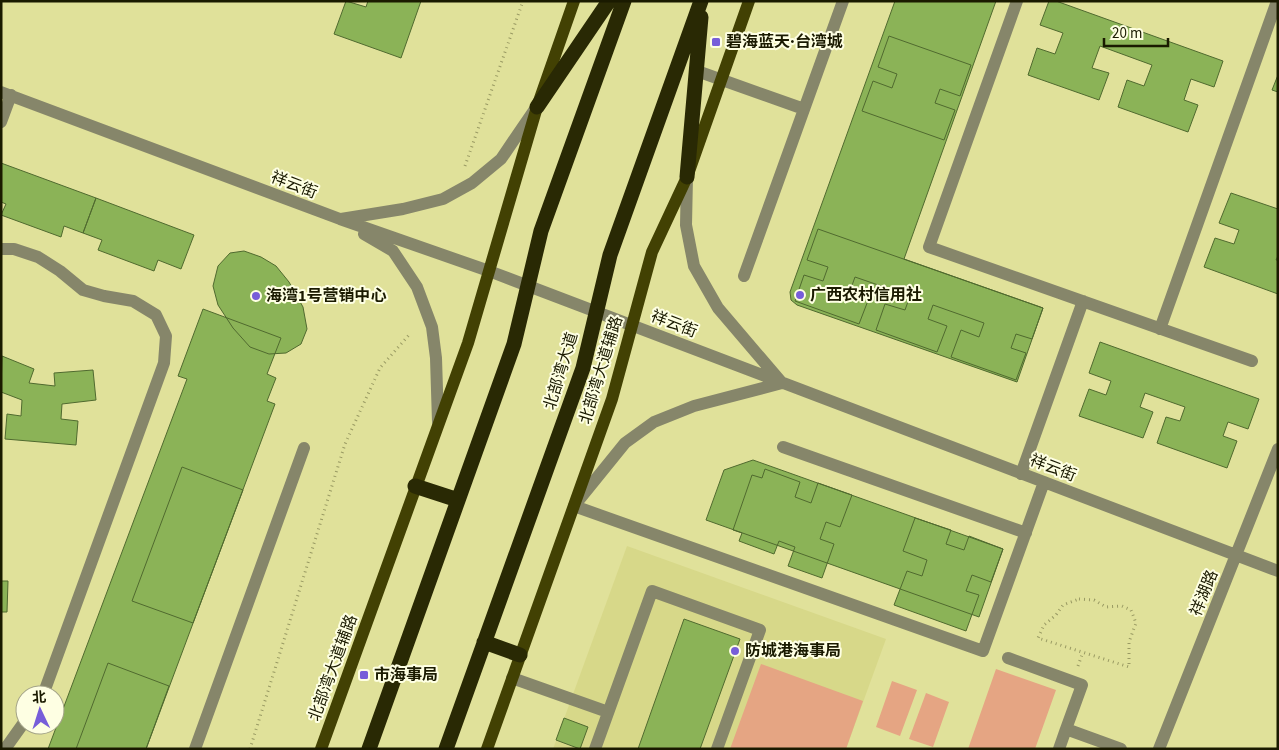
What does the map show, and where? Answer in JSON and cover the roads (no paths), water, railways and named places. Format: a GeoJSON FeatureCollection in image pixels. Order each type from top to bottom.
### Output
{"type":"FeatureCollection","features":[{"type":"Feature","properties":{"kind":"highway"},"geometry":{"type":"LineString","coordinates":[[536,107],[609,1]]}},
{"type":"Feature","properties":{"kind":"highway"},"geometry":{"type":"LineString","coordinates":[[369,749],[514,344],[541,231],[624,1]]}},
{"type":"Feature","properties":{"kind":"highway"},"geometry":{"type":"LineString","coordinates":[[687,177],[702,1]]}},
{"type":"Feature","properties":{"kind":"highway","name":"北部湾大道"},"geometry":{"type":"LineString","coordinates":[[446,749],[583,368],[610,255],[702,1]]}},
{"type":"Feature","properties":{"kind":"highway"},"geometry":{"type":"LineString","coordinates":[[415,486],[458,500]]}},
{"type":"Feature","properties":{"kind":"highway"},"geometry":{"type":"LineString","coordinates":[[484,642],[520,655]]}},
{"type":"Feature","properties":{"kind":"main road","name":"北部湾大道辅路"},"geometry":{"type":"LineString","coordinates":[[321,749],[468,343],[536,107],[574,1]]}},
{"type":"Feature","properties":{"kind":"main road","name":"北部湾大道辅路"},"geometry":{"type":"LineString","coordinates":[[487,749],[612,398],[652,252],[687,177],[749,1]]}},
{"type":"Feature","properties":{"kind":"street"},"geometry":{"type":"LineString","coordinates":[[744,276],[843,1]]}},
{"type":"Feature","properties":{"kind":"street"},"geometry":{"type":"LineString","coordinates":[[1017,1],[929,247],[1252,361]]}},
{"type":"Feature","properties":{"kind":"street"},"geometry":{"type":"LineString","coordinates":[[1160,329],[1277,1]]}},
{"type":"Feature","properties":{"kind":"street"},"geometry":{"type":"LineString","coordinates":[[697,72],[804,109]]}},
{"type":"Feature","properties":{"kind":"street"},"geometry":{"type":"LineString","coordinates":[[1,122],[6,93]]}},
{"type":"Feature","properties":{"kind":"street","name":"祥云街"},"geometry":{"type":"LineString","coordinates":[[6,93],[340,220],[489,271],[1278,571]]}},
{"type":"Feature","properties":{"kind":"street"},"geometry":{"type":"LineString","coordinates":[[340,220],[403,210],[443,199],[472,182],[500,160],[536,107]]}},
{"type":"Feature","properties":{"kind":"street"},"geometry":{"type":"LineString","coordinates":[[687,177],[686,225],[694,266],[718,308],[782,383],[694,406],[654,422],[624,442],[574,506],[983,651],[1044,482]]}},
{"type":"Feature","properties":{"kind":"street"},"geometry":{"type":"LineString","coordinates":[[340,220],[393,251],[417,287],[432,327],[436,358],[438,422]]}},
{"type":"Feature","properties":{"kind":"street"},"geometry":{"type":"LineString","coordinates":[[1,249],[14,249],[38,257],[60,271],[83,290],[133,301],[156,315],[166,336],[164,363],[47,685]]}},
{"type":"Feature","properties":{"kind":"street"},"geometry":{"type":"LineString","coordinates":[[1021,474],[1083,301]]}},
{"type":"Feature","properties":{"kind":"street"},"geometry":{"type":"LineString","coordinates":[[783,447],[1026,533]]}},
{"type":"Feature","properties":{"kind":"street"},"geometry":{"type":"LineString","coordinates":[[195,749],[304,448]]}},
{"type":"Feature","properties":{"kind":"street","name":"祥湖路"},"geometry":{"type":"LineString","coordinates":[[1160,749],[1278,449]]}},
{"type":"Feature","properties":{"kind":"street"},"geometry":{"type":"LineString","coordinates":[[595,749],[652,591],[760,630],[717,749]]}},
{"type":"Feature","properties":{"kind":"street"},"geometry":{"type":"LineString","coordinates":[[1008,658],[1082,685],[1059,749]]}},
{"type":"Feature","properties":{"kind":"street"},"geometry":{"type":"LineString","coordinates":[[512,678],[608,712]]}},
{"type":"Feature","properties":{"kind":"street"},"geometry":{"type":"LineString","coordinates":[[1066,729],[1121,749]]}},
{"type":"Feature","properties":{"kind":"street"},"geometry":{"type":"LineString","coordinates":[[5,749],[15,735]]}},
{"type":"Feature","properties":{"kind":"place","name":"碧海蓝天·台湾城"},"geometry":{"type":"Point","coordinates":[716,42]}},
{"type":"Feature","properties":{"kind":"place","name":"广西农村信用社"},"geometry":{"type":"Point","coordinates":[800,295]}},
{"type":"Feature","properties":{"kind":"place","name":"海湾1号营销中心"},"geometry":{"type":"Point","coordinates":[256,296]}},
{"type":"Feature","properties":{"kind":"place","name":"防城港海事局"},"geometry":{"type":"Point","coordinates":[735,651]}},
{"type":"Feature","properties":{"kind":"place","name":"市海事局"},"geometry":{"type":"Point","coordinates":[364,675]}}]}
